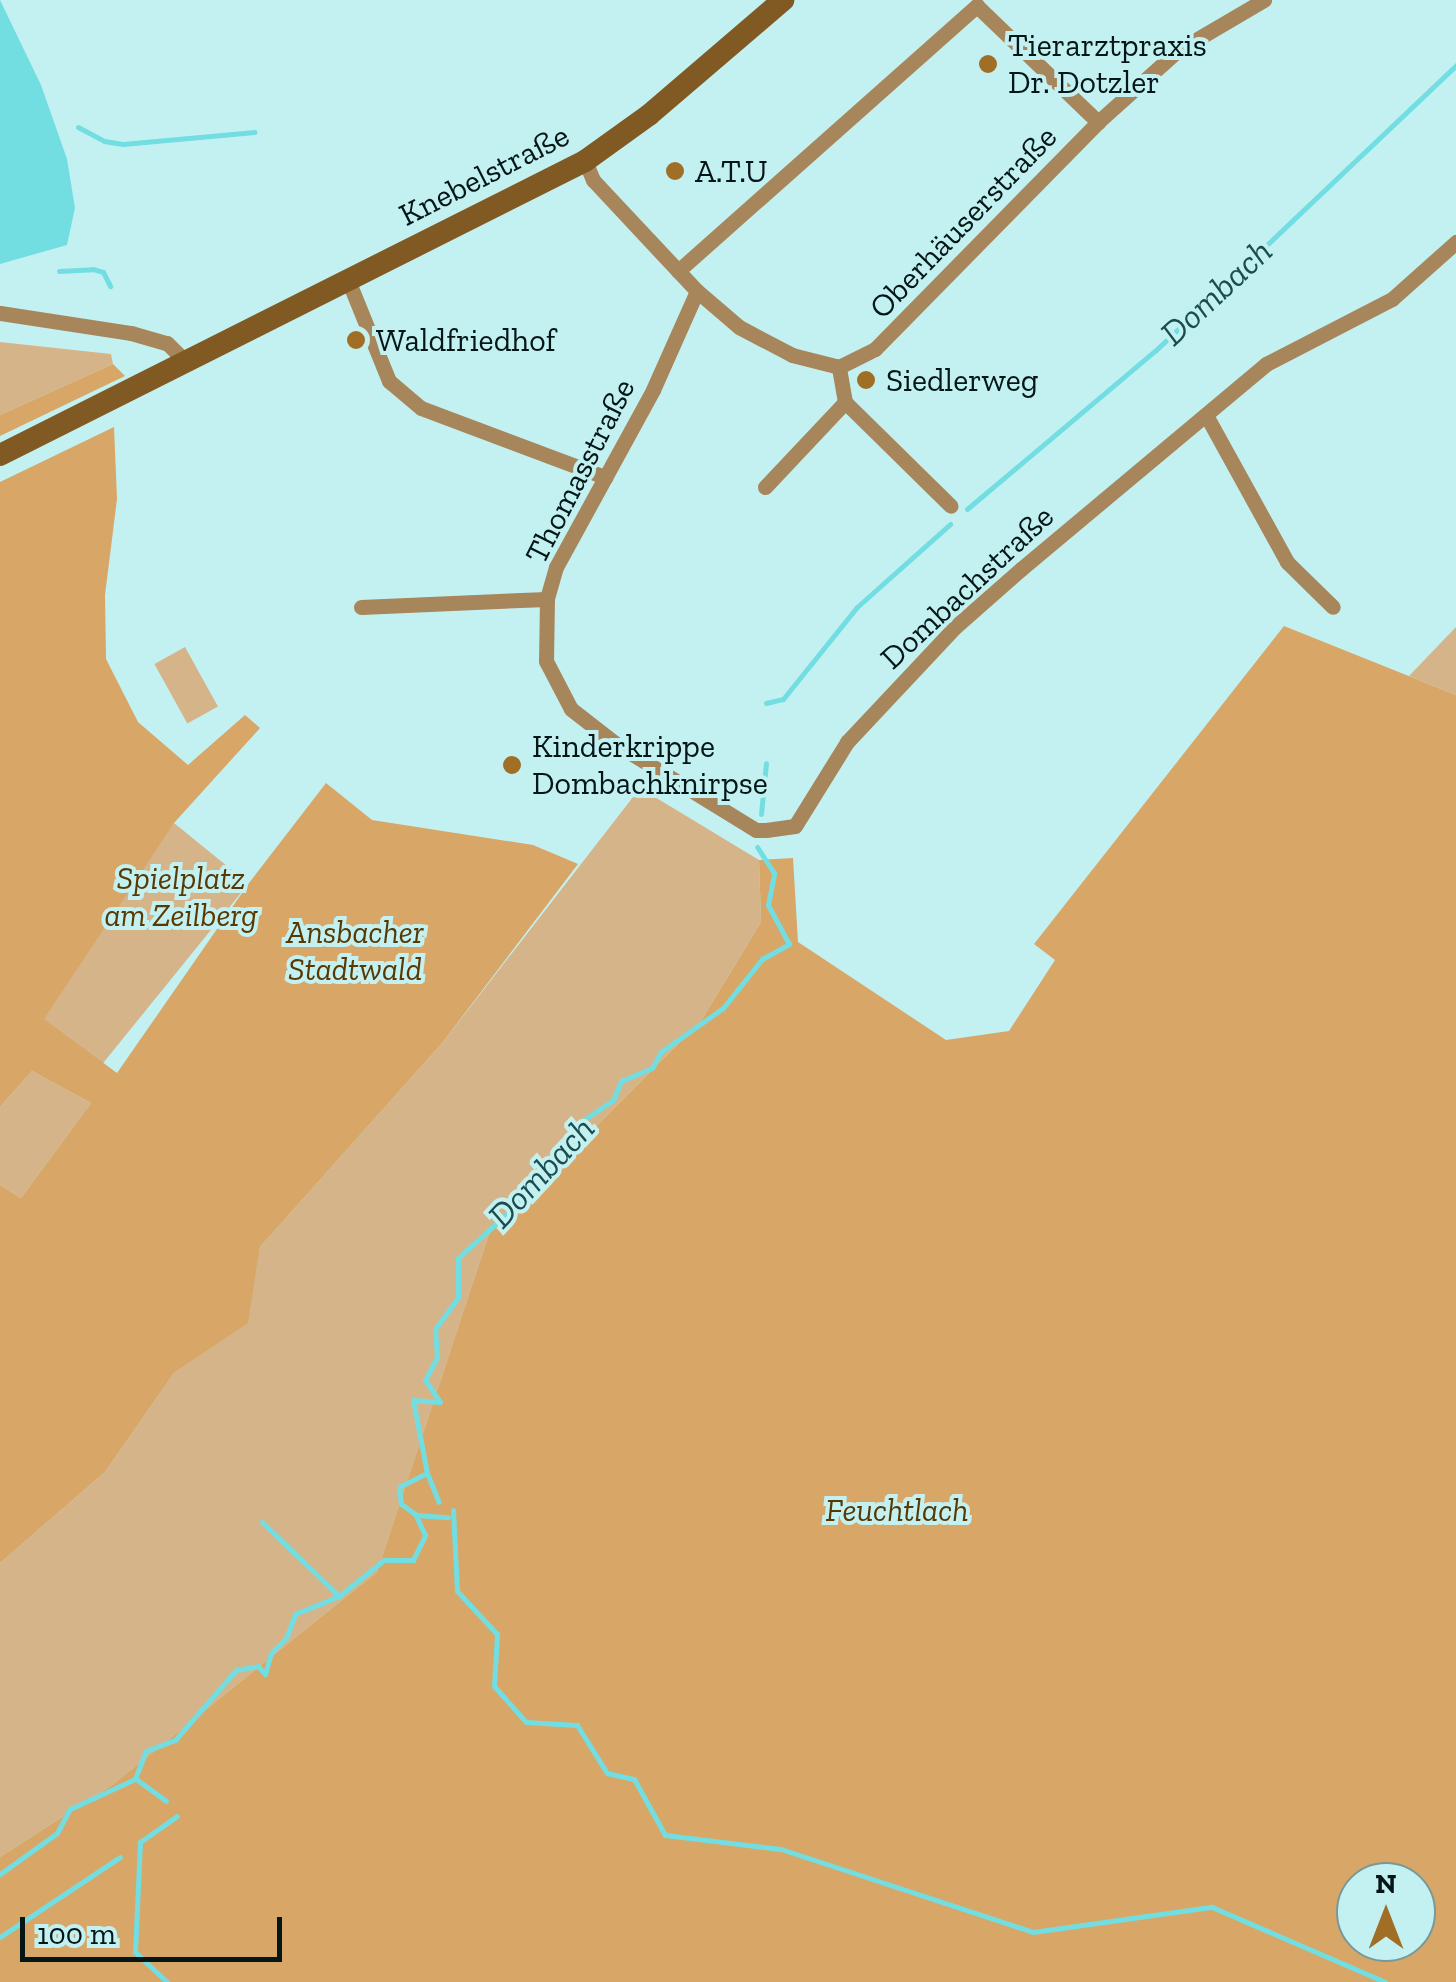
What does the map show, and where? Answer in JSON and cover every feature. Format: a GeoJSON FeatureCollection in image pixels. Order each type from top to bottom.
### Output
{"type":"FeatureCollection","features":[{"type":"Feature","properties":{"kind":"main road","name":"Knebelstraße"},"geometry":{"type":"LineString","coordinates":[[0,456],[586,162],[649,116],[783,0]]}},
{"type":"Feature","properties":{"kind":"street","name":"Oberhäuserstraße"},"geometry":{"type":"LineString","coordinates":[[839,367],[876,349],[901,326],[1098,122],[1177,51],[1264,0]]}},
{"type":"Feature","properties":{"kind":"street"},"geometry":{"type":"LineString","coordinates":[[678,271],[977,6],[1098,122]]}},
{"type":"Feature","properties":{"kind":"street"},"geometry":{"type":"LineString","coordinates":[[586,162],[593,180],[697,291],[739,327],[792,355],[839,367],[845,402],[951,506]]}},
{"type":"Feature","properties":{"kind":"street","name":"Dombachstraße"},"geometry":{"type":"LineString","coordinates":[[795,826],[847,742],[955,627],[1266,364],[1392,299],[1456,242]]}},
{"type":"Feature","properties":{"kind":"street"},"geometry":{"type":"LineString","coordinates":[[348,280],[388,381],[421,408],[605,476]]}},
{"type":"Feature","properties":{"kind":"street","name":"Thomasstraße"},"geometry":{"type":"LineString","coordinates":[[697,291],[653,390],[556,567],[548,599],[546,661],[571,709],[616,744],[756,830],[795,826]]}},
{"type":"Feature","properties":{"kind":"street"},"geometry":{"type":"LineString","coordinates":[[0,313],[132,333],[166,343],[186,362]]}},
{"type":"Feature","properties":{"kind":"street"},"geometry":{"type":"LineString","coordinates":[[765,487],[845,402]]}},
{"type":"Feature","properties":{"kind":"street"},"geometry":{"type":"LineString","coordinates":[[1206,415],[1287,562],[1333,607]]}},
{"type":"Feature","properties":{"kind":"street"},"geometry":{"type":"LineString","coordinates":[[360,607],[548,599]]}},
{"type":"Feature","properties":{"kind":"green space"},"geometry":{"type":"Polygon","coordinates":[[[0,342],[111,354],[113,364],[0,415],[0,342]]]}},
{"type":"Feature","properties":{"kind":"green space"},"geometry":{"type":"Polygon","coordinates":[[[113,364],[125,376],[0,436],[0,415],[113,364]]]}},
{"type":"Feature","properties":{"kind":"green space","name":"Ansbacher Stadtwald"},"geometry":{"type":"Polygon","coordinates":[[[114,427],[117,499],[105,595],[106,659],[138,722],[188,765],[245,715],[260,728],[174,823],[44,1019],[117,1073],[249,883],[326,783],[372,820],[533,845],[578,864],[443,1042],[260,1247],[248,1323],[174,1373],[105,1472],[0,1563],[0,1185],[21,1198],[91,1103],[32,1071],[0,1107],[0,482],[114,427]]]}},
{"type":"Feature","properties":{"kind":"green space","name":"Feuchtlach"},"geometry":{"type":"Polygon","coordinates":[[[1284,626],[1456,695],[1456,1982],[0,1982],[0,1857],[112,1785],[377,1572],[489,1234],[701,1021],[761,922],[759,860],[793,858],[798,942],[946,1040],[1009,1031],[1055,960],[1034,944],[1284,626]]]}},
{"type":"Feature","properties":{"kind":"green space"},"geometry":{"type":"Polygon","coordinates":[[[1456,627],[1456,695],[1409,676],[1456,627]]]}},
{"type":"Feature","properties":{"kind":"green space"},"geometry":{"type":"Polygon","coordinates":[[[185,647],[218,706],[187,723],[154,664],[185,647]]]}},
{"type":"Feature","properties":{"kind":"green space"},"geometry":{"type":"Polygon","coordinates":[[[640,788],[759,860],[761,922],[701,1021],[489,1234],[377,1572],[112,1785],[0,1857],[0,1563],[105,1472],[174,1373],[247,1323],[260,1247],[443,1042],[640,788]]]}},
{"type":"Feature","properties":{"kind":"green space","name":"Spielplatz am Zeilberg"},"geometry":{"type":"Polygon","coordinates":[[[174,823],[249,883],[101,1066],[26,1006],[174,823]]]}},
{"type":"Feature","properties":{"kind":"green space"},"geometry":{"type":"Polygon","coordinates":[[[32,1071],[91,1103],[21,1198],[0,1185],[0,1107],[32,1071]]]}},
{"type":"Feature","properties":{"kind":"water"},"geometry":{"type":"Polygon","coordinates":[[[0,0],[41,85],[67,159],[75,208],[67,245],[0,264],[0,0]]]}},
{"type":"Feature","properties":{"kind":"waterway","name":"Dombach"},"geometry":{"type":"LineString","coordinates":[[967,509],[1156,350],[1456,65]]}},
{"type":"Feature","properties":{"kind":"waterway"},"geometry":{"type":"LineString","coordinates":[[78,127],[104,141],[123,144],[254,132]]}},
{"type":"Feature","properties":{"kind":"waterway"},"geometry":{"type":"LineString","coordinates":[[59,271],[93,269],[103,272],[110,286]]}},
{"type":"Feature","properties":{"kind":"waterway","name":"Dombach"},"geometry":{"type":"LineString","coordinates":[[766,703],[783,699],[857,607],[950,524]]}},
{"type":"Feature","properties":{"kind":"waterway","name":"Dombach"},"geometry":{"type":"LineString","coordinates":[[761,814],[766,763]]}},
{"type":"Feature","properties":{"kind":"waterway","name":"Dombach"},"geometry":{"type":"LineString","coordinates":[[0,1874],[57,1833],[70,1809],[135,1779],[146,1751],[175,1740],[236,1670],[258,1666],[265,1674],[271,1653],[286,1638],[295,1614],[339,1596],[384,1560],[413,1560],[425,1535],[415,1514],[401,1504],[399,1487],[427,1473],[413,1400],[440,1402],[425,1380],[437,1357],[435,1329],[458,1297],[458,1258],[535,1188],[585,1119],[613,1100],[621,1081],[652,1068],[661,1052],[723,1008],[762,959],[789,944],[768,905],[774,873],[757,847]]}},
{"type":"Feature","properties":{"kind":"waterway"},"geometry":{"type":"LineString","coordinates":[[427,1473],[439,1502]]}},
{"type":"Feature","properties":{"kind":"waterway"},"geometry":{"type":"LineString","coordinates":[[453,1510],[457,1591],[497,1634],[494,1686],[526,1722],[577,1725],[607,1773],[634,1779],[665,1835],[781,1849],[1033,1932],[1212,1907],[1385,1982]]}},
{"type":"Feature","properties":{"kind":"waterway"},"geometry":{"type":"LineString","coordinates":[[416,1515],[448,1517]]}},
{"type":"Feature","properties":{"kind":"waterway"},"geometry":{"type":"LineString","coordinates":[[262,1522],[339,1596]]}},
{"type":"Feature","properties":{"kind":"waterway"},"geometry":{"type":"LineString","coordinates":[[136,1779],[166,1801]]}},
{"type":"Feature","properties":{"kind":"waterway"},"geometry":{"type":"LineString","coordinates":[[167,1982],[135,1952],[140,1842],[177,1816]]}},
{"type":"Feature","properties":{"kind":"waterway"},"geometry":{"type":"LineString","coordinates":[[0,1937],[120,1857]]}},
{"type":"Feature","properties":{"kind":"place","name":"Tierarztpraxis Dr. Dotzler"},"geometry":{"type":"Point","coordinates":[988,64]}},
{"type":"Feature","properties":{"kind":"place","name":"A.T.U"},"geometry":{"type":"Point","coordinates":[675,171]}},
{"type":"Feature","properties":{"kind":"place","name":"Waldfriedhof"},"geometry":{"type":"Point","coordinates":[356,340]}},
{"type":"Feature","properties":{"kind":"place","name":"Siedlerweg"},"geometry":{"type":"Point","coordinates":[866,380]}},
{"type":"Feature","properties":{"kind":"place","name":"Kinderkrippe Dombachknirpse"},"geometry":{"type":"Point","coordinates":[512,765]}}]}
